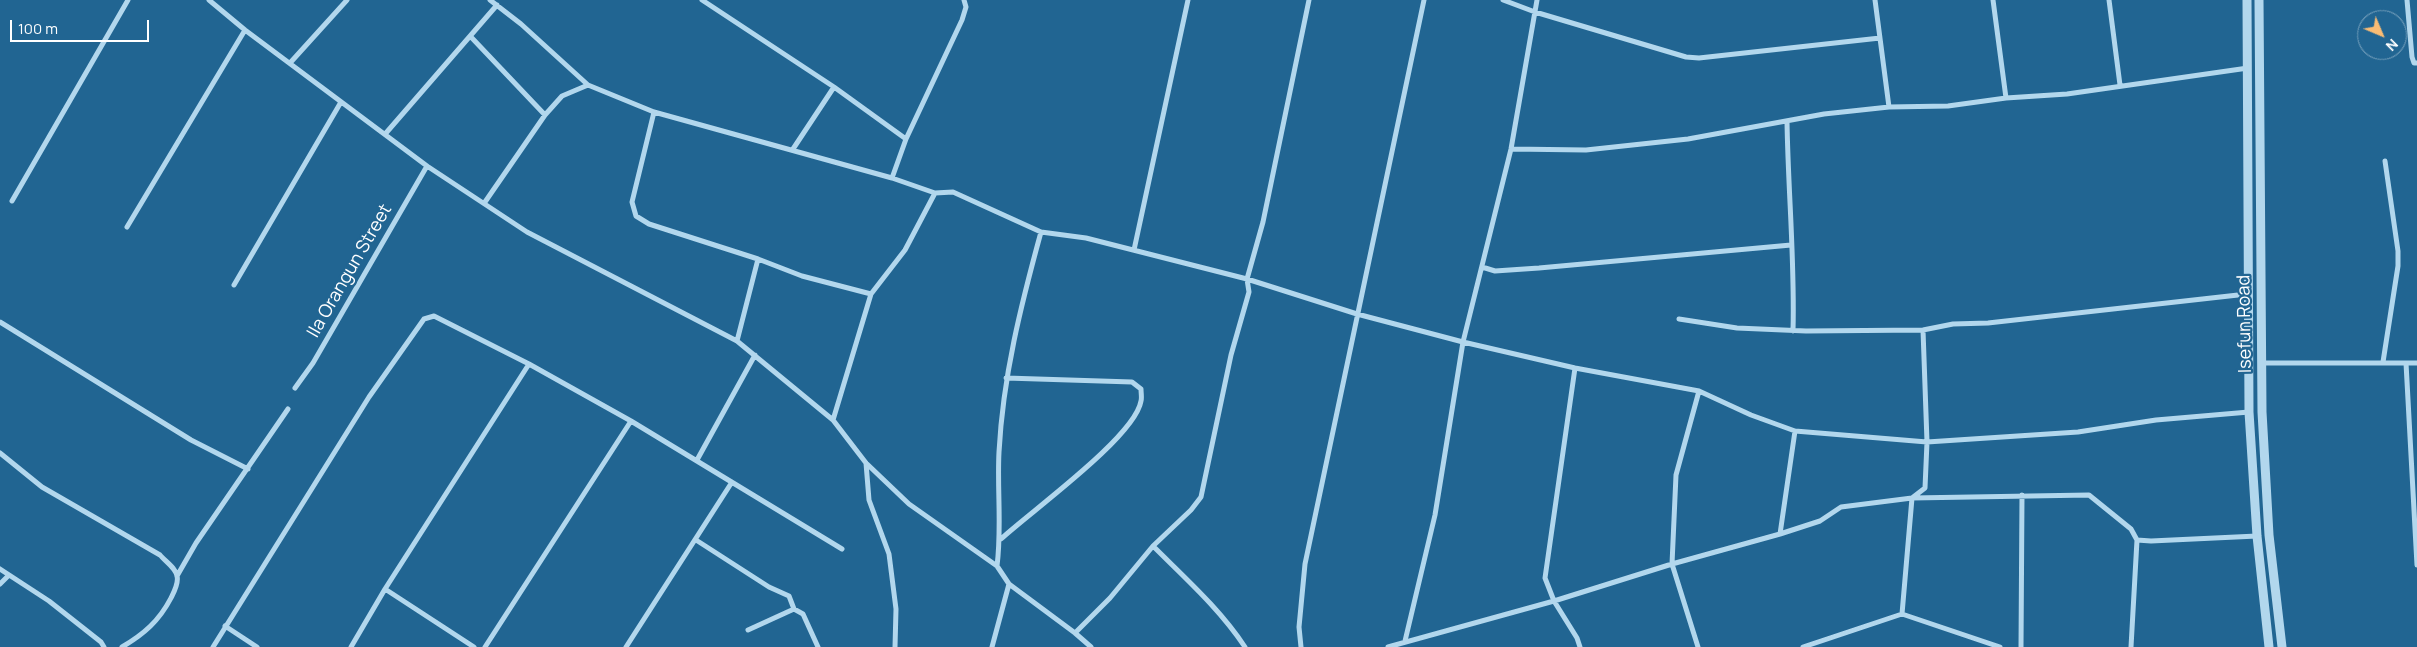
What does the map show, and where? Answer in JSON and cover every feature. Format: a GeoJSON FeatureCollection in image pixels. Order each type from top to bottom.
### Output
{"type":"FeatureCollection","features":[{"type":"Feature","properties":{"kind":"street"},"geometry":{"type":"LineString","coordinates":[[12,201],[128,0]]}},
{"type":"Feature","properties":{"kind":"street"},"geometry":{"type":"LineString","coordinates":[[209,0],[245,30],[341,102],[386,133],[427,166],[485,202],[527,232],[737,341],[833,420],[866,463],[910,504],[997,566],[1009,584],[1091,647]]}},
{"type":"Feature","properties":{"kind":"street"},"geometry":{"type":"LineString","coordinates":[[290,63],[347,0]]}},
{"type":"Feature","properties":{"kind":"street"},"geometry":{"type":"LineString","coordinates":[[490,0],[588,85],[654,112],[892,178],[935,193],[953,192],[1041,232],[1086,238],[1248,279],[1357,314],[1463,342],[1574,368],[1699,391],[1751,415],[1795,431],[1927,442],[2078,432],[2156,420],[2249,412]]}},
{"type":"Feature","properties":{"kind":"street"},"geometry":{"type":"LineString","coordinates":[[702,0],[834,86],[906,139]]}},
{"type":"Feature","properties":{"kind":"street"},"geometry":{"type":"LineString","coordinates":[[892,178],[906,139],[962,20],[966,7],[964,0]]}},
{"type":"Feature","properties":{"kind":"street"},"geometry":{"type":"LineString","coordinates":[[1134,250],[1188,0]]}},
{"type":"Feature","properties":{"kind":"street"},"geometry":{"type":"LineString","coordinates":[[1075,633],[1110,598],[1153,546],[1191,510],[1201,497],[1229,364],[1249,292],[1248,279],[1263,222],[1309,0]]}},
{"type":"Feature","properties":{"kind":"street"},"geometry":{"type":"LineString","coordinates":[[1301,647],[1299,627],[1305,564],[1424,0]]}},
{"type":"Feature","properties":{"kind":"street"},"geometry":{"type":"LineString","coordinates":[[1503,0],[1534,12],[1686,57],[1781,50],[1880,38]]}},
{"type":"Feature","properties":{"kind":"street"},"geometry":{"type":"LineString","coordinates":[[1405,641],[1435,515],[1463,342],[1511,149],[1536,0]]}},
{"type":"Feature","properties":{"kind":"street"},"geometry":{"type":"LineString","coordinates":[[1875,0],[1889,108]]}},
{"type":"Feature","properties":{"kind":"street"},"geometry":{"type":"LineString","coordinates":[[1992,0],[2006,98]]}},
{"type":"Feature","properties":{"kind":"street"},"geometry":{"type":"LineString","coordinates":[[2108,0],[2120,85]]}},
{"type":"Feature","properties":{"kind":"street","name":"Isefun Road"},"geometry":{"type":"LineString","coordinates":[[2247,0],[2250,168],[2247,294],[2249,412],[2257,536],[2269,647]]}},
{"type":"Feature","properties":{"kind":"street","name":"Isefun Road"},"geometry":{"type":"LineString","coordinates":[[2259,0],[2262,168],[2260,294],[2262,412],[2269,535],[2282,647]]}},
{"type":"Feature","properties":{"kind":"street"},"geometry":{"type":"LineString","coordinates":[[2407,0],[2412,57],[2414,62],[2417,63]]}},
{"type":"Feature","properties":{"kind":"street"},"geometry":{"type":"LineString","coordinates":[[386,133],[497,5]]}},
{"type":"Feature","properties":{"kind":"street"},"geometry":{"type":"LineString","coordinates":[[127,227],[245,30]]}},
{"type":"Feature","properties":{"kind":"street"},"geometry":{"type":"LineString","coordinates":[[471,37],[545,115]]}},
{"type":"Feature","properties":{"kind":"street"},"geometry":{"type":"LineString","coordinates":[[1511,149],[1586,150],[1688,139],[1824,114],[1889,108],[1948,106],[2006,98],[2067,94],[2248,68]]}},
{"type":"Feature","properties":{"kind":"street"},"geometry":{"type":"LineString","coordinates":[[485,202],[545,115],[562,96],[588,85]]}},
{"type":"Feature","properties":{"kind":"street"},"geometry":{"type":"LineString","coordinates":[[794,150],[834,86]]}},
{"type":"Feature","properties":{"kind":"street"},"geometry":{"type":"LineString","coordinates":[[234,285],[341,102]]}},
{"type":"Feature","properties":{"kind":"street"},"geometry":{"type":"LineString","coordinates":[[654,112],[632,202],[636,216],[649,224],[758,259],[802,276],[871,294]]}},
{"type":"Feature","properties":{"kind":"street"},"geometry":{"type":"LineString","coordinates":[[1787,121],[1794,290],[1793,331]]}},
{"type":"Feature","properties":{"kind":"street"},"geometry":{"type":"LineString","coordinates":[[2383,362],[2398,266],[2398,251],[2385,161]]}},
{"type":"Feature","properties":{"kind":"street","name":"Ila Orangun Street"},"geometry":{"type":"LineString","coordinates":[[296,388],[427,166]]}},
{"type":"Feature","properties":{"kind":"street"},"geometry":{"type":"LineString","coordinates":[[833,420],[871,294],[905,250],[935,193]]}},
{"type":"Feature","properties":{"kind":"street"},"geometry":{"type":"LineString","coordinates":[[997,566],[1001,539],[999,453],[1006,378],[1020,310],[1041,232]]}},
{"type":"Feature","properties":{"kind":"street"},"geometry":{"type":"LineString","coordinates":[[1482,267],[1495,271],[1538,268],[1791,245]]}},
{"type":"Feature","properties":{"kind":"street"},"geometry":{"type":"LineString","coordinates":[[737,341],[758,259]]}},
{"type":"Feature","properties":{"kind":"street"},"geometry":{"type":"LineString","coordinates":[[1679,319],[1737,328],[1793,331],[1923,330],[1953,324],[1988,323],[2247,294]]}},
{"type":"Feature","properties":{"kind":"street"},"geometry":{"type":"LineString","coordinates":[[214,647],[225,626],[369,397],[424,319],[434,316],[529,364],[631,421],[842,549]]}},
{"type":"Feature","properties":{"kind":"street"},"geometry":{"type":"LineString","coordinates":[[0,322],[191,440],[248,469]]}},
{"type":"Feature","properties":{"kind":"street"},"geometry":{"type":"LineString","coordinates":[[1902,614],[1912,498],[1925,488],[1927,442],[1923,330]]}},
{"type":"Feature","properties":{"kind":"street"},"geometry":{"type":"LineString","coordinates":[[697,460],[755,356]]}},
{"type":"Feature","properties":{"kind":"street"},"geometry":{"type":"LineString","coordinates":[[2406,363],[2417,565]]}},
{"type":"Feature","properties":{"kind":"street"},"geometry":{"type":"LineString","coordinates":[[2262,364],[2417,363]]}},
{"type":"Feature","properties":{"kind":"street"},"geometry":{"type":"LineString","coordinates":[[351,647],[385,589],[529,364]]}},
{"type":"Feature","properties":{"kind":"street"},"geometry":{"type":"LineString","coordinates":[[1574,368],[1545,578],[1554,601],[1577,638],[1580,647]]}},
{"type":"Feature","properties":{"kind":"street"},"geometry":{"type":"LineString","coordinates":[[1001,539],[1103,452],[1131,420],[1142,401],[1140,389],[1132,382],[1006,378]]}},
{"type":"Feature","properties":{"kind":"street"},"geometry":{"type":"LineString","coordinates":[[1698,647],[1672,564],[1676,475],[1699,391]]}},
{"type":"Feature","properties":{"kind":"street"},"geometry":{"type":"LineString","coordinates":[[122,647],[152,627],[164,613],[175,590],[177,576],[196,543],[288,409]]}},
{"type":"Feature","properties":{"kind":"street"},"geometry":{"type":"LineString","coordinates":[[485,647],[631,421]]}},
{"type":"Feature","properties":{"kind":"street"},"geometry":{"type":"LineString","coordinates":[[1780,534],[1795,431]]}},
{"type":"Feature","properties":{"kind":"street"},"geometry":{"type":"LineString","coordinates":[[0,453],[42,487],[160,555],[172,566],[177,576]]}},
{"type":"Feature","properties":{"kind":"street"},"geometry":{"type":"LineString","coordinates":[[866,463],[869,500],[889,554],[896,609],[895,647]]}},
{"type":"Feature","properties":{"kind":"street"},"geometry":{"type":"LineString","coordinates":[[626,647],[732,482]]}},
{"type":"Feature","properties":{"kind":"street"},"geometry":{"type":"LineString","coordinates":[[1388,647],[1554,601],[1672,564],[1780,534],[1820,521],[1841,507],[1912,498],[2089,495],[2132,529],[2137,540],[2131,647]]}},
{"type":"Feature","properties":{"kind":"street"},"geometry":{"type":"LineString","coordinates":[[2021,647],[2022,496]]}},
{"type":"Feature","properties":{"kind":"street"},"geometry":{"type":"LineString","coordinates":[[2137,540],[2257,536]]}},
{"type":"Feature","properties":{"kind":"street"},"geometry":{"type":"LineString","coordinates":[[696,540],[769,587],[789,596],[794,609],[803,614],[818,647]]}},
{"type":"Feature","properties":{"kind":"street"},"geometry":{"type":"LineString","coordinates":[[1153,546],[1202,594],[1236,632],[1245,647]]}},
{"type":"Feature","properties":{"kind":"street"},"geometry":{"type":"LineString","coordinates":[[0,569],[49,601],[101,642],[104,647]]}},
{"type":"Feature","properties":{"kind":"street"},"geometry":{"type":"LineString","coordinates":[[0,584],[9,575]]}},
{"type":"Feature","properties":{"kind":"street"},"geometry":{"type":"LineString","coordinates":[[992,647],[1009,584]]}},
{"type":"Feature","properties":{"kind":"street"},"geometry":{"type":"LineString","coordinates":[[385,589],[474,647]]}},
{"type":"Feature","properties":{"kind":"street"},"geometry":{"type":"LineString","coordinates":[[748,630],[794,609]]}},
{"type":"Feature","properties":{"kind":"street"},"geometry":{"type":"LineString","coordinates":[[1803,647],[1902,614],[2000,647]]}},
{"type":"Feature","properties":{"kind":"street"},"geometry":{"type":"LineString","coordinates":[[225,626],[257,647]]}}]}
